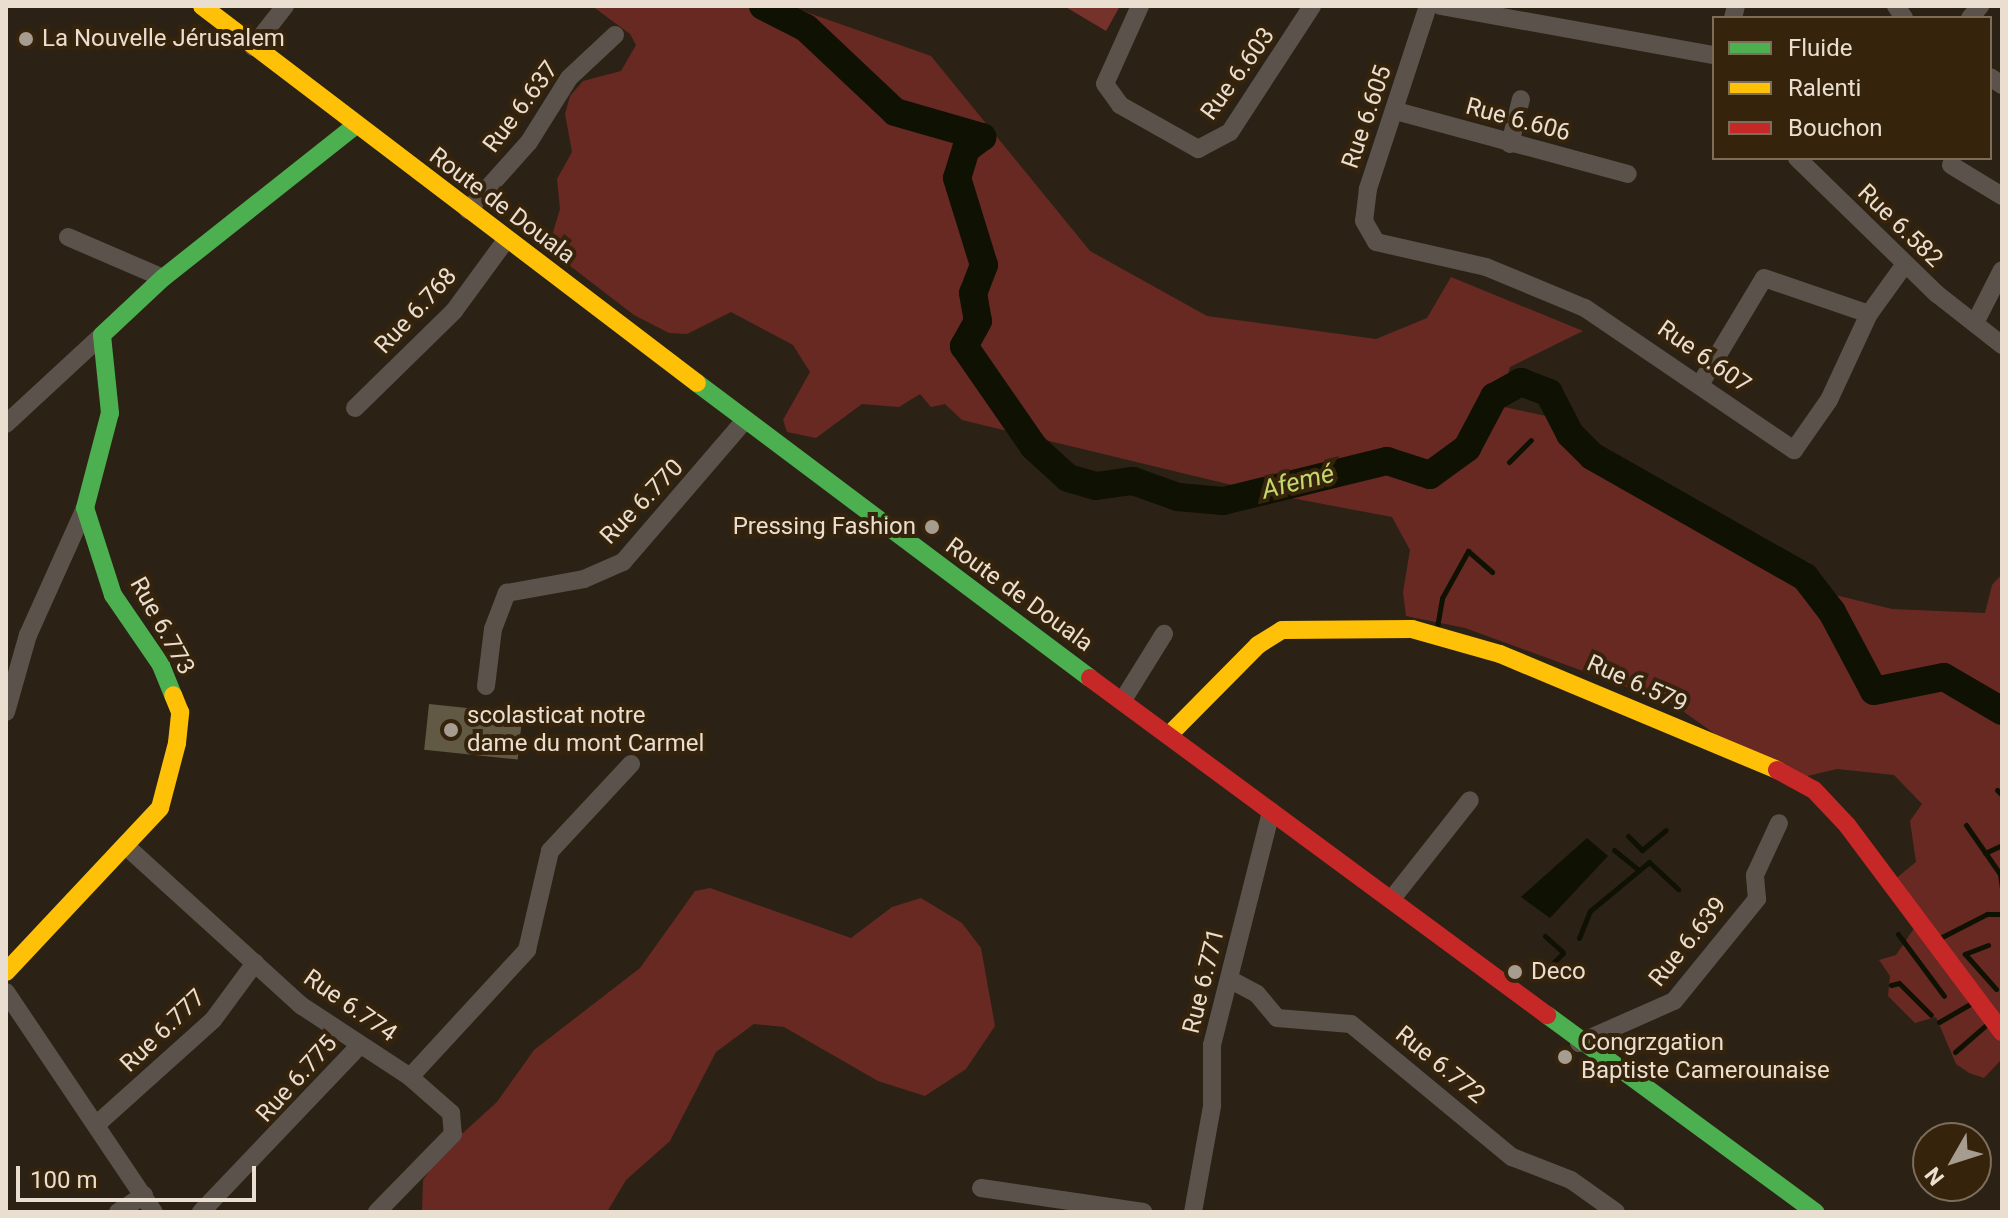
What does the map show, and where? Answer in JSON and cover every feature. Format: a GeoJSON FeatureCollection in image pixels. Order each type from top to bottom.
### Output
{"type":"FeatureCollection","features":[{"type":"Feature","properties":{"kind":"main road","name":"Route de Douala"},"geometry":{"type":"LineString","coordinates":[[202,6],[745,420],[1170,734],[1579,1043],[1815,1212]]}},
{"type":"Feature","properties":{"kind":"main road"},"geometry":{"type":"LineString","coordinates":[[85,508],[110,413],[102,335],[163,278],[356,125]]}},
{"type":"Feature","properties":{"kind":"main road","name":"Rue 6.773"},"geometry":{"type":"LineString","coordinates":[[6,972],[127,847],[160,808],[180,712],[161,665],[113,595],[85,508]]}},
{"type":"Feature","properties":{"kind":"main road","name":"Rue 6.579"},"geometry":{"type":"LineString","coordinates":[[1170,734],[1258,645],[1282,630],[1412,629],[1500,654],[1769,765],[1814,790],[1847,825],[2002,1032]]}},
{"type":"Feature","properties":{"kind":"street"},"geometry":{"type":"LineString","coordinates":[[253,47],[285,6]]}},
{"type":"Feature","properties":{"kind":"street","name":"Rue 6.603"},"geometry":{"type":"LineString","coordinates":[[1140,6],[1105,84],[1120,105],[1198,149],[1230,132],[1312,6]]}},
{"type":"Feature","properties":{"kind":"street","name":"Rue 6.605"},"geometry":{"type":"LineString","coordinates":[[1376,242],[1364,221],[1365,204],[1428,6]]}},
{"type":"Feature","properties":{"kind":"street"},"geometry":{"type":"LineString","coordinates":[[1441,6],[1712,55]]}},
{"type":"Feature","properties":{"kind":"street","name":"Rue 6.637"},"geometry":{"type":"LineString","coordinates":[[468,210],[529,142],[553,96],[615,35]]}},
{"type":"Feature","properties":{"kind":"street"},"geometry":{"type":"LineString","coordinates":[[1510,144],[1521,99]]}},
{"type":"Feature","properties":{"kind":"street","name":"Rue 6.606"},"geometry":{"type":"LineString","coordinates":[[1396,111],[1628,174]]}},
{"type":"Feature","properties":{"kind":"street","name":"Rue 6.582"},"geometry":{"type":"LineString","coordinates":[[1799,160],[1905,264],[2002,345]]}},
{"type":"Feature","properties":{"kind":"street"},"geometry":{"type":"LineString","coordinates":[[1951,165],[2002,196]]}},
{"type":"Feature","properties":{"kind":"street"},"geometry":{"type":"LineString","coordinates":[[68,237],[163,278]]}},
{"type":"Feature","properties":{"kind":"street","name":"Rue 6.768"},"geometry":{"type":"LineString","coordinates":[[355,408],[454,311],[506,240]]}},
{"type":"Feature","properties":{"kind":"street","name":"Rue 6.607"},"geometry":{"type":"LineString","coordinates":[[1376,242],[1528,282],[1585,308],[1701,383],[1794,450],[1829,400],[1869,314],[1905,264]]}},
{"type":"Feature","properties":{"kind":"street"},"geometry":{"type":"LineString","coordinates":[[1975,323],[2002,270]]}},
{"type":"Feature","properties":{"kind":"street"},"geometry":{"type":"LineString","coordinates":[[1701,383],[1764,278],[1869,314]]}},
{"type":"Feature","properties":{"kind":"street"},"geometry":{"type":"LineString","coordinates":[[6,424],[102,335]]}},
{"type":"Feature","properties":{"kind":"street","name":"Rue 6.770"},"geometry":{"type":"LineString","coordinates":[[486,686],[493,629],[507,593],[584,579],[623,562],[745,420]]}},
{"type":"Feature","properties":{"kind":"street"},"geometry":{"type":"LineString","coordinates":[[6,712],[28,635],[85,508]]}},
{"type":"Feature","properties":{"kind":"street"},"geometry":{"type":"LineString","coordinates":[[1123,700],[1164,634]]}},
{"type":"Feature","properties":{"kind":"street"},"geometry":{"type":"LineString","coordinates":[[410,1077],[527,950],[550,851],[631,764]]}},
{"type":"Feature","properties":{"kind":"street"},"geometry":{"type":"LineString","coordinates":[[1391,900],[1470,800]]}},
{"type":"Feature","properties":{"kind":"street","name":"Rue 6.771"},"geometry":{"type":"LineString","coordinates":[[1193,1212],[1212,1106],[1212,1045],[1271,811]]}},
{"type":"Feature","properties":{"kind":"street","name":"Rue 6.639"},"geometry":{"type":"LineString","coordinates":[[1579,1043],[1674,1001],[1757,899],[1755,875],[1779,823]]}},
{"type":"Feature","properties":{"kind":"street","name":"Rue 6.774"},"geometry":{"type":"LineString","coordinates":[[127,847],[255,963],[360,1045],[410,1077],[451,1113],[453,1134],[377,1212]]}},
{"type":"Feature","properties":{"kind":"street","name":"Rue 6.777"},"geometry":{"type":"LineString","coordinates":[[96,1125],[213,1020],[255,963]]}},
{"type":"Feature","properties":{"kind":"street","name":"Rue 6.772"},"geometry":{"type":"LineString","coordinates":[[1229,979],[1257,994],[1277,1018],[1351,1024],[1512,1157],[1571,1180],[1616,1212]]}},
{"type":"Feature","properties":{"kind":"street"},"geometry":{"type":"LineString","coordinates":[[6,992],[154,1212]]}},
{"type":"Feature","properties":{"kind":"street","name":"Rue 6.775"},"geometry":{"type":"LineString","coordinates":[[201,1212],[360,1045]]}},
{"type":"Feature","properties":{"kind":"street"},"geometry":{"type":"LineString","coordinates":[[981,1188],[1143,1212]]}},
{"type":"Feature","properties":{"kind":"street"},"geometry":{"type":"LineString","coordinates":[[118,1212],[144,1195]]}},
{"type":"Feature","properties":{"kind":"shaded area"},"geometry":{"type":"Polygon","coordinates":[[[592,6],[789,6],[931,56],[1090,251],[1207,316],[1376,339],[1427,318],[1451,277],[1583,331],[1510,367],[1499,406],[1546,416],[1588,462],[1799,586],[1892,609],[1985,613],[1992,585],[2002,574],[2002,1059],[1984,1078],[1969,1073],[1956,1064],[1936,1017],[1915,1023],[1888,996],[1890,976],[1879,960],[1896,955],[1917,924],[1888,885],[1916,862],[1910,821],[1922,804],[1894,775],[1837,769],[1782,782],[1673,704],[1465,628],[1406,616],[1403,592],[1410,550],[1392,517],[1265,493],[962,420],[945,404],[931,407],[920,394],[899,407],[862,404],[816,438],[787,432],[783,420],[810,372],[793,345],[731,312],[687,334],[669,333],[634,315],[548,249],[560,209],[557,179],[572,152],[565,114],[570,96],[583,81],[621,71],[636,45],[630,34],[592,6]]]}},
{"type":"Feature","properties":{"kind":"shaded area"},"geometry":{"type":"Polygon","coordinates":[[[1064,6],[1120,6],[1106,31],[1064,6]]]}},
{"type":"Feature","properties":{"kind":"shaded area"},"geometry":{"type":"Polygon","coordinates":[[[1587,838],[1608,856],[1550,918],[1521,897],[1587,838]]]}},
{"type":"Feature","properties":{"kind":"shaded area"},"geometry":{"type":"Polygon","coordinates":[[[710,888],[851,938],[892,907],[921,898],[962,923],[981,948],[995,1026],[966,1069],[925,1096],[878,1081],[784,1027],[754,1024],[716,1052],[670,1141],[626,1180],[607,1212],[422,1212],[423,1180],[442,1152],[497,1102],[534,1050],[640,968],[695,891],[710,888]]]}},
{"type":"Feature","properties":{"kind":"building","name":"scolasticat notre dame du mont Carmel"},"geometry":{"type":"Polygon","coordinates":[[[429,704],[522,714],[518,760],[424,750],[429,704]]]}},
{"type":"Feature","properties":{"kind":"waterway","name":"Afemé"},"geometry":{"type":"LineString","coordinates":[[763,6],[806,28],[895,112],[982,137],[966,149],[957,178],[984,265],[973,293],[978,321],[964,346],[1034,447],[1068,478],[1096,486],[1133,481],[1178,497],[1223,501],[1387,461],[1430,475],[1467,448],[1494,397],[1521,382],[1549,393],[1570,434],[1592,456],[1805,577],[1832,612],[1874,691],[1944,677],[2002,711]]}},
{"type":"Feature","properties":{"kind":"waterway"},"geometry":{"type":"LineString","coordinates":[[1509,462],[1531,440]]}},
{"type":"Feature","properties":{"kind":"waterway"},"geometry":{"type":"LineString","coordinates":[[1437,627],[1442,598],[1468,551],[1492,572]]}},
{"type":"Feature","properties":{"kind":"waterway"},"geometry":{"type":"LineString","coordinates":[[1997,790],[2002,795]]}},
{"type":"Feature","properties":{"kind":"waterway"},"geometry":{"type":"LineString","coordinates":[[1966,825],[2000,874],[2002,888]]}},
{"type":"Feature","properties":{"kind":"waterway"},"geometry":{"type":"LineString","coordinates":[[1628,836],[1642,850],[1666,830]]}},
{"type":"Feature","properties":{"kind":"waterway"},"geometry":{"type":"LineString","coordinates":[[1985,853],[2002,845]]}},
{"type":"Feature","properties":{"kind":"waterway"},"geometry":{"type":"LineString","coordinates":[[1614,850],[1639,870]]}},
{"type":"Feature","properties":{"kind":"waterway"},"geometry":{"type":"LineString","coordinates":[[1579,938],[1590,911],[1649,862],[1678,889]]}},
{"type":"Feature","properties":{"kind":"waterway"},"geometry":{"type":"LineString","coordinates":[[1940,938],[1987,914],[2001,914]]}},
{"type":"Feature","properties":{"kind":"waterway"},"geometry":{"type":"LineString","coordinates":[[1898,934],[1944,996]]}},
{"type":"Feature","properties":{"kind":"waterway"},"geometry":{"type":"LineString","coordinates":[[1545,936],[1563,952]]}},
{"type":"Feature","properties":{"kind":"waterway"},"geometry":{"type":"LineString","coordinates":[[1988,945],[1965,954],[1996,989]]}},
{"type":"Feature","properties":{"kind":"waterway"},"geometry":{"type":"LineString","coordinates":[[1538,978],[1563,953]]}},
{"type":"Feature","properties":{"kind":"waterway"},"geometry":{"type":"LineString","coordinates":[[1891,985],[1899,983],[1931,1015]]}},
{"type":"Feature","properties":{"kind":"waterway"},"geometry":{"type":"LineString","coordinates":[[1939,1022],[1970,1004]]}},
{"type":"Feature","properties":{"kind":"waterway"},"geometry":{"type":"LineString","coordinates":[[1955,1052],[1986,1025]]}},
{"type":"Feature","properties":{"kind":"traffic: fast"},"geometry":{"type":"LineString","coordinates":[[173,695],[161,665],[113,595],[85,508],[110,413],[102,335],[163,278],[356,125]]}},
{"type":"Feature","properties":{"kind":"traffic: fast"},"geometry":{"type":"LineString","coordinates":[[697,383],[1090,678]]}},
{"type":"Feature","properties":{"kind":"traffic: fast"},"geometry":{"type":"LineString","coordinates":[[1547,1015],[1815,1212]]}},
{"type":"Feature","properties":{"kind":"traffic: slow"},"geometry":{"type":"LineString","coordinates":[[202,6],[697,383]]}},
{"type":"Feature","properties":{"kind":"traffic: slow"},"geometry":{"type":"LineString","coordinates":[[1170,734],[1258,645],[1282,630],[1412,629],[1500,654],[1777,770]]}},
{"type":"Feature","properties":{"kind":"traffic: slow"},"geometry":{"type":"LineString","coordinates":[[6,972],[160,808],[177,743],[180,712],[173,695]]}},
{"type":"Feature","properties":{"kind":"traffic: jam"},"geometry":{"type":"LineString","coordinates":[[1090,678],[1547,1015]]}},
{"type":"Feature","properties":{"kind":"traffic: jam"},"geometry":{"type":"LineString","coordinates":[[1777,770],[1814,790],[1847,825],[2002,1032]]}},
{"type":"Feature","properties":{"kind":"place","name":"La Nouvelle Jérusalem"},"geometry":{"type":"Point","coordinates":[26,39]}},
{"type":"Feature","properties":{"kind":"place","name":"Pressing Fashion"},"geometry":{"type":"Point","coordinates":[932,527]}},
{"type":"Feature","properties":{"kind":"place","name":"scolasticat notre dame du mont Carmel"},"geometry":{"type":"Point","coordinates":[451,730]}},
{"type":"Feature","properties":{"kind":"place","name":"Deco"},"geometry":{"type":"Point","coordinates":[1515,972]}},
{"type":"Feature","properties":{"kind":"place","name":"Congrzgation Baptiste Camerounaise"},"geometry":{"type":"Point","coordinates":[1565,1057]}}]}
